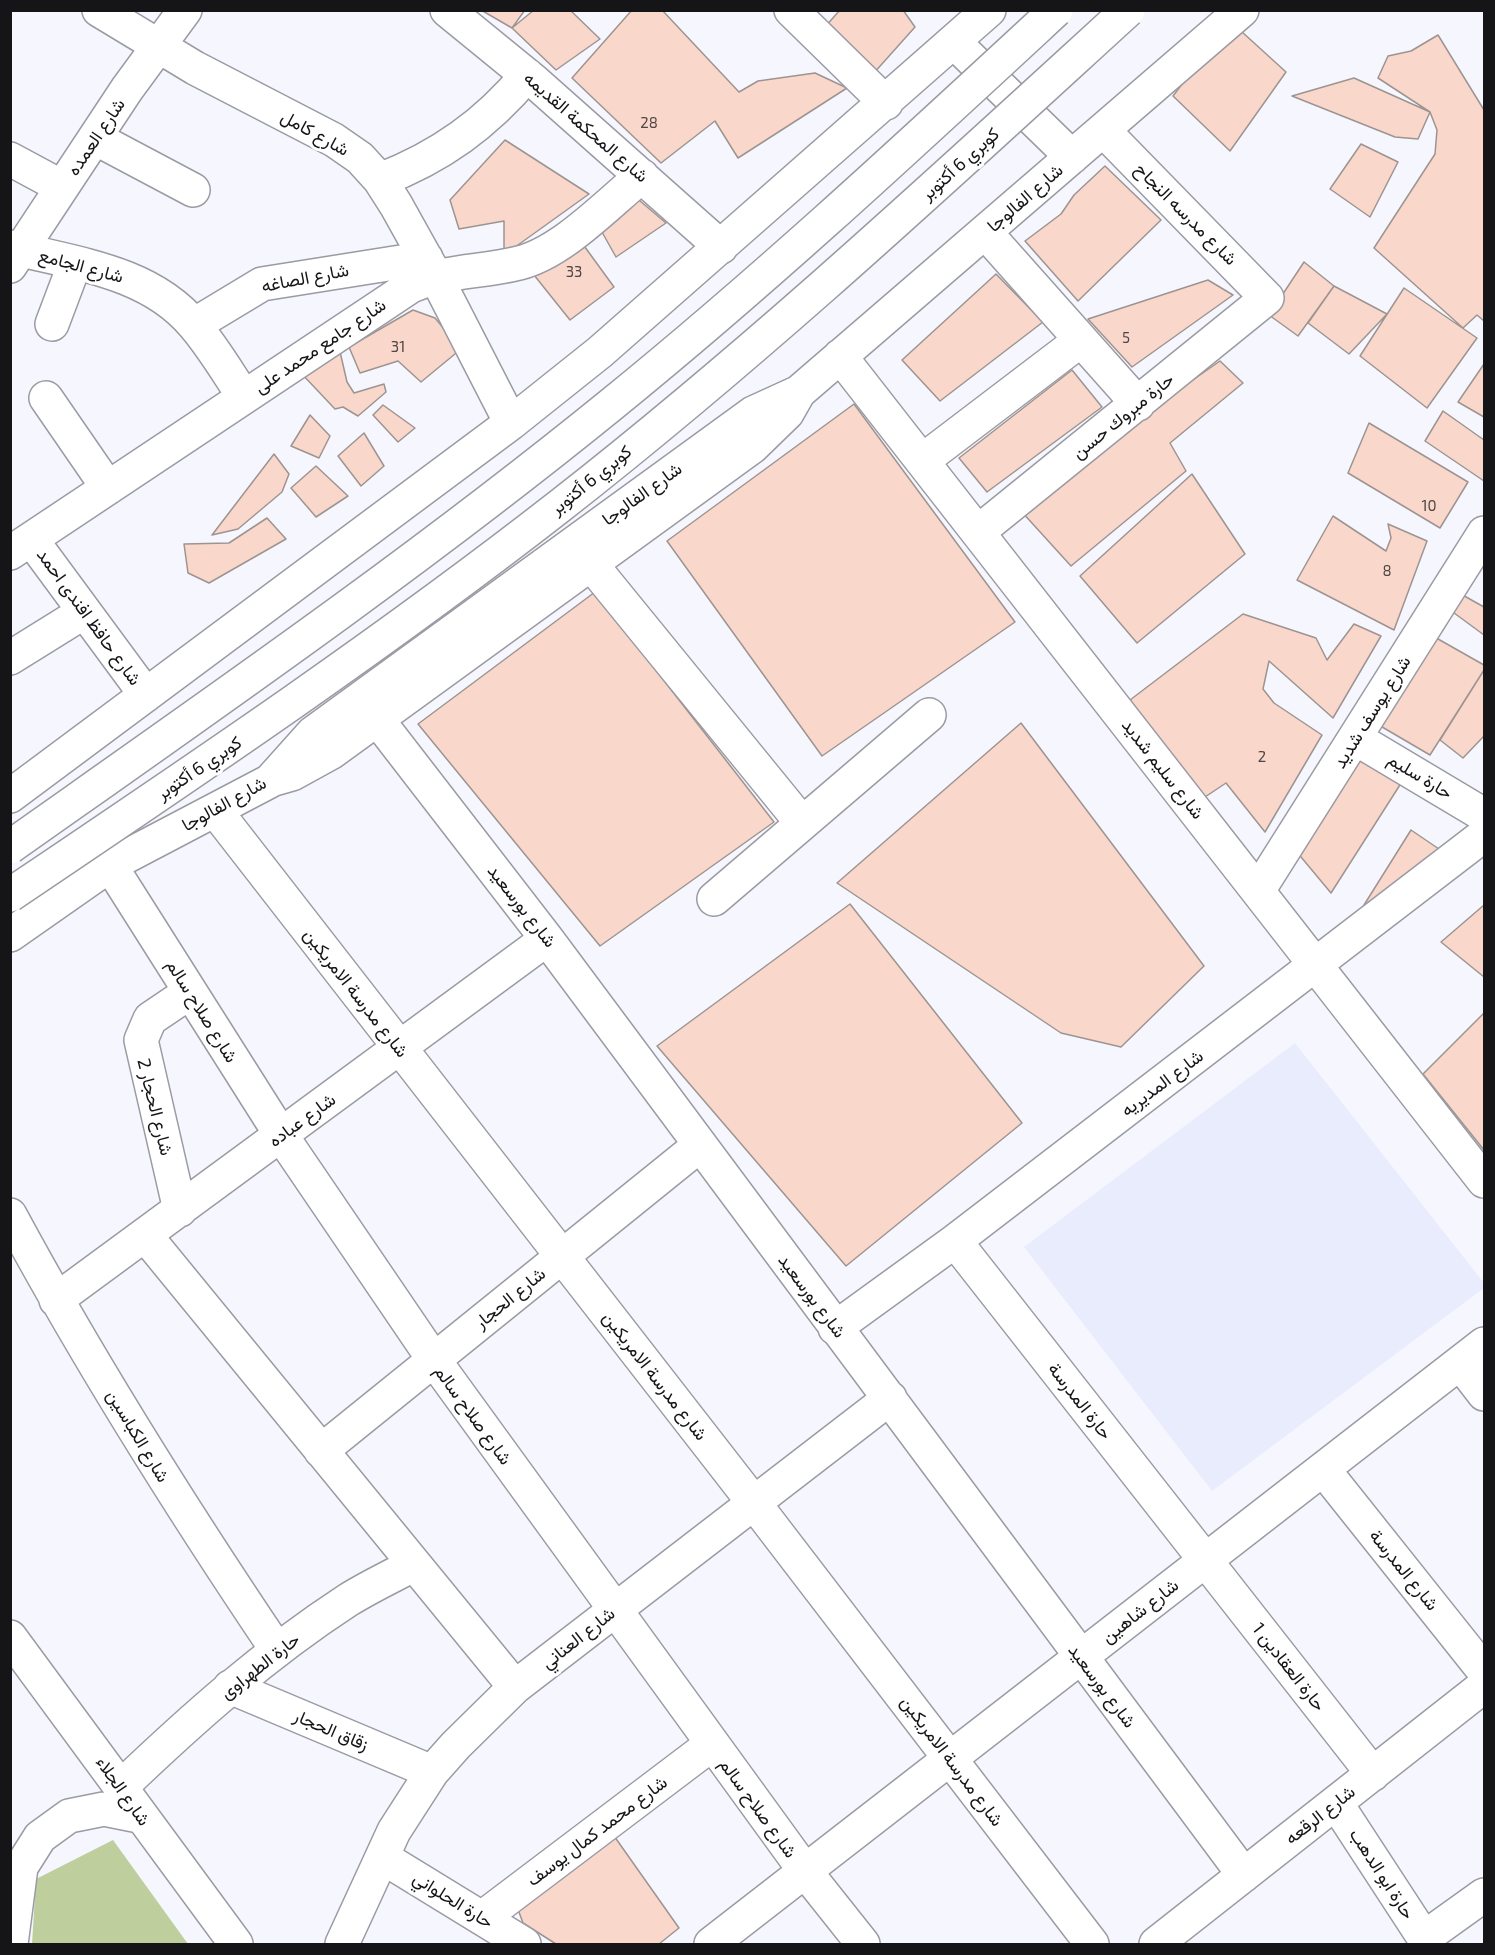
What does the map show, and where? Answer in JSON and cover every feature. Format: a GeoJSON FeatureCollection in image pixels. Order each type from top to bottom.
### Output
{"type":"FeatureCollection","features":[{"type":"Feature","properties":{"kind":"main road","name":"شارع كامل"},"geometry":{"type":"LineString","coordinates":[[99,10],[232,88],[334,140],[360,158],[380,180],[430,267],[511,423]]}},
{"type":"Feature","properties":{"kind":"main road","name":"شارع العمده"},"geometry":{"type":"LineString","coordinates":[[14,254],[185,10]]}},
{"type":"Feature","properties":{"kind":"main road","name":"شارع المحكمة القديمه"},"geometry":{"type":"LineString","coordinates":[[447,10],[527,75],[721,247]]}},
{"type":"Feature","properties":{"kind":"main road"},"geometry":{"type":"LineString","coordinates":[[791,10],[886,103]]}},
{"type":"Feature","properties":{"kind":"main road"},"geometry":{"type":"LineString","coordinates":[[10,796],[511,423],[600,352],[886,103],[989,10]]}},
{"type":"Feature","properties":{"kind":"main road"},"geometry":{"type":"LineString","coordinates":[[10,847],[386,579],[612,405],[802,245],[1056,10]]}},
{"type":"Feature","properties":{"kind":"main road","name":"كوبري 6 أكتوبر"},"geometry":{"type":"LineString","coordinates":[[10,895],[267,722],[420,613],[563,504],[702,391],[838,273],[1128,10]]}},
{"type":"Feature","properties":{"kind":"main road","name":"شارع الفالوجا"},"geometry":{"type":"LineString","coordinates":[[10,934],[110,866],[270,781],[313,733],[753,413],[800,392],[1242,10]]}},
{"type":"Feature","properties":{"kind":"main road"},"geometry":{"type":"LineString","coordinates":[[954,42],[1072,157]]}},
{"type":"Feature","properties":{"kind":"main road"},"geometry":{"type":"LineString","coordinates":[[380,180],[436,156],[461,139],[485,120],[527,75]]}},
{"type":"Feature","properties":{"kind":"main road","name":"شارع مدرسه النجاح"},"geometry":{"type":"LineString","coordinates":[[1103,130],[1267,298]]}},
{"type":"Feature","properties":{"kind":"main road"},"geometry":{"type":"LineString","coordinates":[[94,138],[193,190]]}},
{"type":"Feature","properties":{"kind":"main road"},"geometry":{"type":"LineString","coordinates":[[10,159],[62,187]]}},
{"type":"Feature","properties":{"kind":"main road","name":"شارع جامع محمد على"},"geometry":{"type":"LineString","coordinates":[[21,546],[396,296],[430,267],[520,262],[550,250],[642,176]]}},
{"type":"Feature","properties":{"kind":"main road"},"geometry":{"type":"LineString","coordinates":[[985,232],[1138,404]]}},
{"type":"Feature","properties":{"kind":"main road","name":"شارع الجامع"},"geometry":{"type":"LineString","coordinates":[[14,254],[75,263],[134,280],[179,310],[194,325],[244,397]]}},
{"type":"Feature","properties":{"kind":"main road"},"geometry":{"type":"LineString","coordinates":[[52,324],[75,263]]}},
{"type":"Feature","properties":{"kind":"main road","name":"شارع الصاغه"},"geometry":{"type":"LineString","coordinates":[[194,325],[262,284],[430,267]]}},
{"type":"Feature","properties":{"kind":"main road","name":"حارة مبروك حسن"},"geometry":{"type":"LineString","coordinates":[[978,532],[1267,298]]}},
{"type":"Feature","properties":{"kind":"main road"},"geometry":{"type":"LineString","coordinates":[[922,461],[1081,340]]}},
{"type":"Feature","properties":{"kind":"main road","name":"شارع سليم شديد"},"geometry":{"type":"LineString","coordinates":[[840,356],[1485,1181]]}},
{"type":"Feature","properties":{"kind":"main road"},"geometry":{"type":"LineString","coordinates":[[270,781],[313,765],[771,432],[787,413],[800,392]]}},
{"type":"Feature","properties":{"kind":"main road"},"geometry":{"type":"LineString","coordinates":[[46,399],[108,488]]}},
{"type":"Feature","properties":{"kind":"main road","name":"شارع يوسف شديد"},"geometry":{"type":"LineString","coordinates":[[1258,891],[1485,533]]}},
{"type":"Feature","properties":{"kind":"main road","name":"شارع حافظ افندى احمد"},"geometry":{"type":"LineString","coordinates":[[21,546],[84,612],[146,695]]}},
{"type":"Feature","properties":{"kind":"main road"},"geometry":{"type":"LineString","coordinates":[[591,564],[802,823]]}},
{"type":"Feature","properties":{"kind":"main road"},"geometry":{"type":"LineString","coordinates":[[10,658],[84,612]]}},
{"type":"Feature","properties":{"kind":"main road"},"geometry":{"type":"LineString","coordinates":[[714,899],[929,715]]}},
{"type":"Feature","properties":{"kind":"main road","name":"شارع بورسعيد"},"geometry":{"type":"LineString","coordinates":[[377,719],[548,939],[835,1328],[890,1398],[1244,1875]]}},
{"type":"Feature","properties":{"kind":"main road","name":"حارة سليم"},"geometry":{"type":"LineString","coordinates":[[1355,738],[1485,815]]}},
{"type":"Feature","properties":{"kind":"main road","name":"شارع مدرسة الامريكين"},"geometry":{"type":"LineString","coordinates":[[215,810],[754,1503],[1092,1944]]}},
{"type":"Feature","properties":{"kind":"main road","name":"شارع المديريه"},"geometry":{"type":"LineString","coordinates":[[835,1328],[955,1241],[1485,834]]}},
{"type":"Feature","properties":{"kind":"main road","name":"شارع صلاح سالم"},"geometry":{"type":"LineString","coordinates":[[110,866],[281,1135],[434,1360],[613,1610],[805,1871],[863,1944]]}},
{"type":"Feature","properties":{"kind":"main road","name":"شارع عباده"},"geometry":{"type":"LineString","coordinates":[[56,1300],[548,939]]}},
{"type":"Feature","properties":{"kind":"main road","name":"شارع الحجار 2"},"geometry":{"type":"LineString","coordinates":[[180,1210],[141,1040],[150,1019],[190,992]]}},
{"type":"Feature","properties":{"kind":"main road","name":"شارع الحجار"},"geometry":{"type":"LineString","coordinates":[[321,1451],[700,1145]]}},
{"type":"Feature","properties":{"kind":"main road","name":"شارع الكباسين"},"geometry":{"type":"LineString","coordinates":[[10,1215],[56,1300],[197,1532],[278,1650]]}},
{"type":"Feature","properties":{"kind":"main road"},"geometry":{"type":"LineString","coordinates":[[146,1234],[515,1688]]}},
{"type":"Feature","properties":{"kind":"main road","name":"حارة المدرسة"},"geometry":{"type":"LineString","coordinates":[[955,1241],[1206,1560]]}},
{"type":"Feature","properties":{"kind":"main road"},"geometry":{"type":"LineString","coordinates":[[1472,1354],[1485,1394]]}},
{"type":"Feature","properties":{"kind":"main road","name":"شارع شاهين"},"geometry":{"type":"LineString","coordinates":[[711,1944],[1472,1354]]}},
{"type":"Feature","properties":{"kind":"main road","name":"شارع العناني"},"geometry":{"type":"LineString","coordinates":[[342,1944],[394,1831],[432,1772],[456,1745],[515,1688],[890,1398]]}},
{"type":"Feature","properties":{"kind":"main road","name":"شارع المدرسة"},"geometry":{"type":"LineString","coordinates":[[1323,1469],[1485,1671]]}},
{"type":"Feature","properties":{"kind":"main road","name":"حارة العقادين 1"},"geometry":{"type":"LineString","coordinates":[[1206,1560],[1373,1774]]}},
{"type":"Feature","properties":{"kind":"main road","name":"حارة الطهراوى"},"geometry":{"type":"LineString","coordinates":[[121,1787],[230,1687],[278,1650],[350,1599],[413,1565]]}},
{"type":"Feature","properties":{"kind":"main road","name":"شارع الجلاء"},"geometry":{"type":"LineString","coordinates":[[10,1637],[121,1787],[139,1816],[236,1944]]}},
{"type":"Feature","properties":{"kind":"main road","name":"شارع الرقعه"},"geometry":{"type":"LineString","coordinates":[[1156,1944],[1485,1686]]}},
{"type":"Feature","properties":{"kind":"main road","name":"زقاق الحجار"},"geometry":{"type":"LineString","coordinates":[[230,1687],[432,1772]]}},
{"type":"Feature","properties":{"kind":"main road","name":"شارع محمد كمال يوسف"},"geometry":{"type":"LineString","coordinates":[[482,1918],[712,1744]]}},
{"type":"Feature","properties":{"kind":"main road","name":"حارة ابو الدهب"},"geometry":{"type":"LineString","coordinates":[[1336,1803],[1426,1941]]}},
{"type":"Feature","properties":{"kind":"main road"},"geometry":{"type":"LineString","coordinates":[[11,1944],[21,1867],[40,1837],[69,1816],[104,1809],[139,1816]]}},
{"type":"Feature","properties":{"kind":"main road","name":"حارة الحلواني"},"geometry":{"type":"LineString","coordinates":[[382,1857],[524,1944]]}},
{"type":"Feature","properties":{"kind":"main road"},"geometry":{"type":"LineString","coordinates":[[1426,1941],[1485,1895]]}},
{"type":"Feature","properties":{"kind":"shaded area"},"geometry":{"type":"Polygon","coordinates":[[[1295,1043],[1484,1283],[1484,1288],[1212,1491],[1024,1247],[1295,1043]]]}},
{"type":"Feature","properties":{"kind":"green space"},"geometry":{"type":"Polygon","coordinates":[[[113,1840],[188,1944],[32,1944],[36,1879],[113,1840]]]}},
{"type":"Feature","properties":{"kind":"building"},"geometry":{"type":"Polygon","coordinates":[[[481,10],[525,10],[512,28],[481,10]]]}},
{"type":"Feature","properties":{"kind":"building"},"geometry":{"type":"Polygon","coordinates":[[[534,10],[570,10],[600,39],[556,70],[512,28],[534,10]]]}},
{"type":"Feature","properties":{"kind":"building"},"geometry":{"type":"Polygon","coordinates":[[[632,10],[662,10],[739,92],[758,81],[815,73],[847,88],[738,158],[715,121],[661,163],[572,78],[632,10]]]}},
{"type":"Feature","properties":{"kind":"building"},"geometry":{"type":"Polygon","coordinates":[[[840,10],[903,10],[915,27],[873,74],[824,28],[840,10]]]}},
{"type":"Feature","properties":{"kind":"building"},"geometry":{"type":"Polygon","coordinates":[[[1230,21],[1286,72],[1230,151],[1173,96],[1230,21]]]}},
{"type":"Feature","properties":{"kind":"building"},"geometry":{"type":"Polygon","coordinates":[[[1438,35],[1484,110],[1484,321],[1477,315],[1463,328],[1374,248],[1435,154],[1437,130],[1430,112],[1378,78],[1388,56],[1411,51],[1438,35]]]}},
{"type":"Feature","properties":{"kind":"building"},"geometry":{"type":"Polygon","coordinates":[[[1354,78],[1430,112],[1418,139],[1395,137],[1292,96],[1354,78]]]}},
{"type":"Feature","properties":{"kind":"building"},"geometry":{"type":"Polygon","coordinates":[[[505,140],[589,194],[504,255],[504,221],[459,229],[450,200],[505,140]]]}},
{"type":"Feature","properties":{"kind":"building"},"geometry":{"type":"Polygon","coordinates":[[[1361,144],[1398,162],[1370,217],[1330,189],[1361,144]]]}},
{"type":"Feature","properties":{"kind":"building"},"geometry":{"type":"Polygon","coordinates":[[[1105,166],[1161,220],[1078,301],[1025,241],[1061,214],[1074,195],[1105,166]]]}},
{"type":"Feature","properties":{"kind":"building"},"geometry":{"type":"Polygon","coordinates":[[[633,195],[666,223],[616,257],[598,225],[633,195]]]}},
{"type":"Feature","properties":{"kind":"building"},"geometry":{"type":"Polygon","coordinates":[[[582,243],[614,287],[570,320],[534,275],[582,243]]]}},
{"type":"Feature","properties":{"kind":"building"},"geometry":{"type":"Polygon","coordinates":[[[1304,262],[1334,286],[1298,336],[1269,315],[1304,262]]]}},
{"type":"Feature","properties":{"kind":"building"},"geometry":{"type":"Polygon","coordinates":[[[996,274],[1043,322],[940,401],[902,360],[996,274]]]}},
{"type":"Feature","properties":{"kind":"building"},"geometry":{"type":"Polygon","coordinates":[[[1208,280],[1233,295],[1132,367],[1088,319],[1208,280]]]}},
{"type":"Feature","properties":{"kind":"building"},"geometry":{"type":"Polygon","coordinates":[[[1334,286],[1387,314],[1349,354],[1308,323],[1334,286]]]}},
{"type":"Feature","properties":{"kind":"building"},"geometry":{"type":"Polygon","coordinates":[[[1404,288],[1477,338],[1427,408],[1360,356],[1404,288]]]}},
{"type":"Feature","properties":{"kind":"building"},"geometry":{"type":"Polygon","coordinates":[[[413,310],[435,318],[461,349],[421,382],[398,361],[360,373],[349,347],[413,310]]]}},
{"type":"Feature","properties":{"kind":"building"},"geometry":{"type":"Polygon","coordinates":[[[338,343],[347,382],[354,393],[384,384],[386,392],[358,416],[343,407],[335,409],[300,372],[338,343]]]}},
{"type":"Feature","properties":{"kind":"building"},"geometry":{"type":"Polygon","coordinates":[[[1220,361],[1243,383],[1170,443],[1186,471],[1071,566],[1021,511],[1101,444],[1220,361]]]}},
{"type":"Feature","properties":{"kind":"building"},"geometry":{"type":"Polygon","coordinates":[[[1484,364],[1484,417],[1458,402],[1484,364]]]}},
{"type":"Feature","properties":{"kind":"building"},"geometry":{"type":"Polygon","coordinates":[[[1072,370],[1102,407],[987,492],[959,458],[1072,370]]]}},
{"type":"Feature","properties":{"kind":"building"},"geometry":{"type":"Polygon","coordinates":[[[854,404],[1015,622],[822,756],[667,541],[854,404]]]}},
{"type":"Feature","properties":{"kind":"building"},"geometry":{"type":"Polygon","coordinates":[[[383,405],[415,428],[398,442],[373,415],[383,405]]]}},
{"type":"Feature","properties":{"kind":"building"},"geometry":{"type":"Polygon","coordinates":[[[1443,411],[1484,440],[1484,481],[1425,441],[1443,411]]]}},
{"type":"Feature","properties":{"kind":"building"},"geometry":{"type":"Polygon","coordinates":[[[310,415],[330,436],[319,458],[291,446],[310,415]]]}},
{"type":"Feature","properties":{"kind":"building"},"geometry":{"type":"Polygon","coordinates":[[[1369,423],[1468,482],[1440,528],[1348,473],[1369,423]]]}},
{"type":"Feature","properties":{"kind":"building"},"geometry":{"type":"Polygon","coordinates":[[[364,433],[384,466],[361,486],[338,456],[364,433]]]}},
{"type":"Feature","properties":{"kind":"building"},"geometry":{"type":"Polygon","coordinates":[[[274,454],[289,474],[282,492],[238,529],[212,535],[274,454]]]}},
{"type":"Feature","properties":{"kind":"building"},"geometry":{"type":"Polygon","coordinates":[[[316,466],[348,496],[316,517],[291,488],[316,466]]]}},
{"type":"Feature","properties":{"kind":"building"},"geometry":{"type":"Polygon","coordinates":[[[1192,474],[1245,554],[1137,643],[1080,576],[1192,474]]]}},
{"type":"Feature","properties":{"kind":"building"},"geometry":{"type":"Polygon","coordinates":[[[1333,516],[1386,551],[1391,538],[1388,524],[1427,541],[1394,630],[1297,580],[1333,516]]]}},
{"type":"Feature","properties":{"kind":"building"},"geometry":{"type":"Polygon","coordinates":[[[267,518],[286,539],[209,583],[188,573],[184,544],[229,543],[267,518]]]}},
{"type":"Feature","properties":{"kind":"building"},"geometry":{"type":"Polygon","coordinates":[[[595,592],[774,822],[600,946],[418,724],[595,592]]]}},
{"type":"Feature","properties":{"kind":"building"},"geometry":{"type":"Polygon","coordinates":[[[1459,593],[1484,607],[1484,635],[1450,610],[1459,593]]]}},
{"type":"Feature","properties":{"kind":"building"},"geometry":{"type":"Polygon","coordinates":[[[1243,614],[1316,638],[1327,660],[1354,624],[1381,636],[1333,718],[1269,661],[1263,689],[1274,703],[1322,735],[1265,832],[1226,783],[1202,799],[1130,700],[1243,614]]]}},
{"type":"Feature","properties":{"kind":"building"},"geometry":{"type":"Polygon","coordinates":[[[1431,635],[1484,665],[1484,670],[1430,755],[1377,724],[1431,635]]]}},
{"type":"Feature","properties":{"kind":"building"},"geometry":{"type":"Polygon","coordinates":[[[1484,670],[1484,736],[1463,758],[1440,740],[1484,670]]]}},
{"type":"Feature","properties":{"kind":"building"},"geometry":{"type":"Polygon","coordinates":[[[1021,723],[1204,966],[1121,1047],[1061,1033],[837,883],[1021,723]]]}},
{"type":"Feature","properties":{"kind":"building"},"geometry":{"type":"Polygon","coordinates":[[[1359,750],[1405,777],[1331,893],[1296,851],[1359,750]]]}},
{"type":"Feature","properties":{"kind":"building"},"geometry":{"type":"Polygon","coordinates":[[[1411,830],[1439,849],[1386,900],[1364,905],[1411,830]]]}},
{"type":"Feature","properties":{"kind":"building"},"geometry":{"type":"Polygon","coordinates":[[[850,904],[1022,1123],[846,1266],[657,1046],[850,904]]]}},
{"type":"Feature","properties":{"kind":"building"},"geometry":{"type":"Polygon","coordinates":[[[1484,905],[1484,977],[1441,942],[1484,905]]]}},
{"type":"Feature","properties":{"kind":"building"},"geometry":{"type":"Polygon","coordinates":[[[1484,1013],[1484,1150],[1423,1074],[1484,1013]]]}},
{"type":"Feature","properties":{"kind":"building"},"geometry":{"type":"Polygon","coordinates":[[[612,1833],[679,1928],[659,1944],[556,1944],[523,1923],[516,1904],[612,1833]]]}}]}
